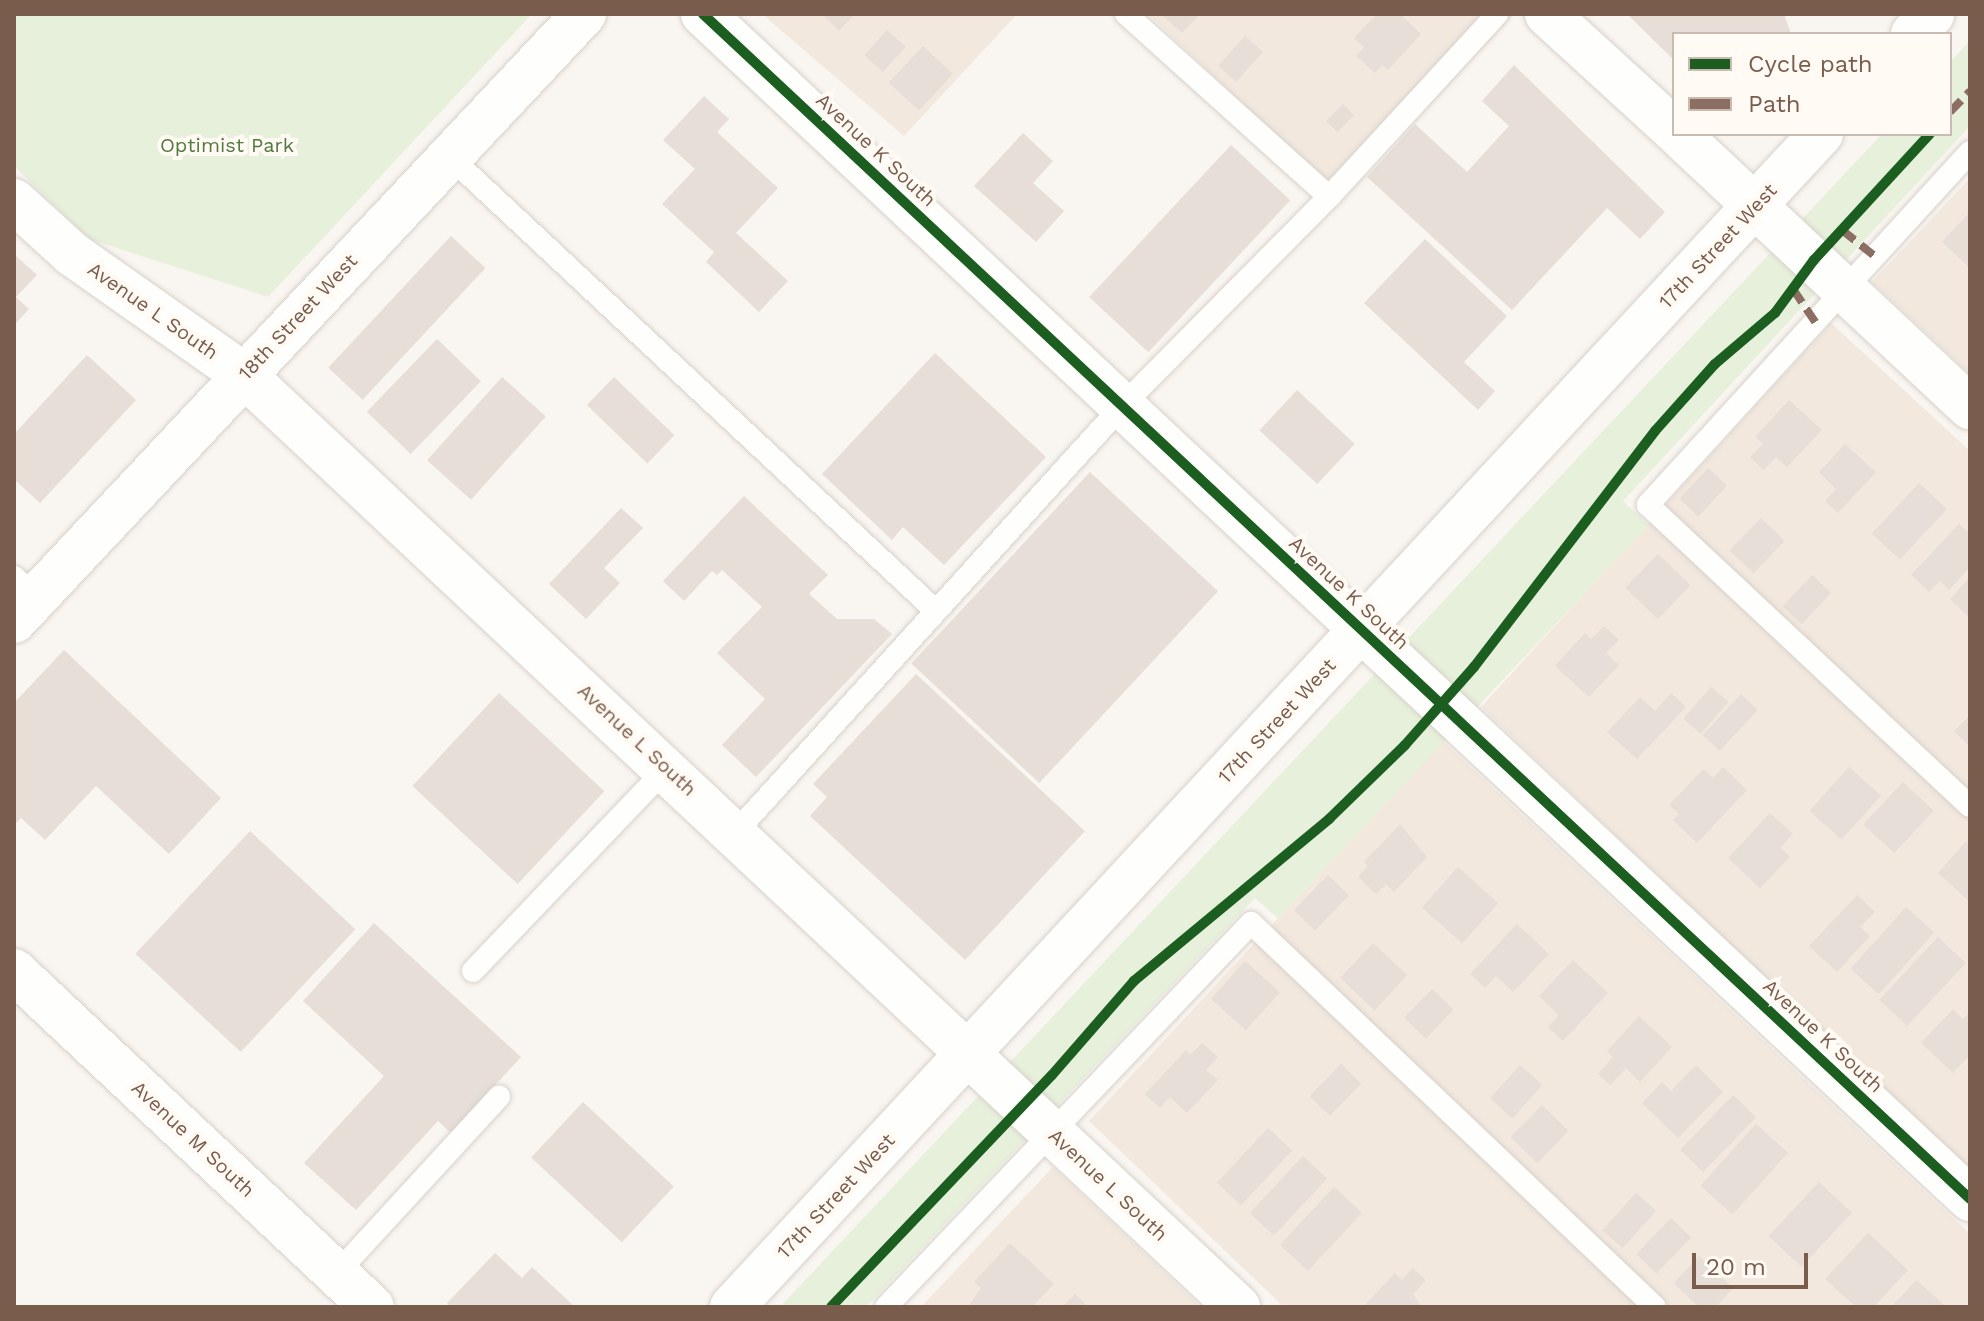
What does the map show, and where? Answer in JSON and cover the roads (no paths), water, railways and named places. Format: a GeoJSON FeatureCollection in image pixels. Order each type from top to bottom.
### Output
{"type":"FeatureCollection","features":[{"type":"Feature","properties":{"kind":"street","name":"18th Street West"},"geometry":{"type":"LineString","coordinates":[[22,599],[244,375],[584,14]]}},
{"type":"Feature","properties":{"kind":"street","name":"Avenue K South"},"geometry":{"type":"LineString","coordinates":[[703,14],[1970,1199]]}},
{"type":"Feature","properties":{"kind":"street"},"geometry":{"type":"LineString","coordinates":[[1547,14],[1672,128]]}},
{"type":"Feature","properties":{"kind":"street"},"geometry":{"type":"LineString","coordinates":[[1915,32],[1932,14]]}},
{"type":"Feature","properties":{"kind":"street"},"geometry":{"type":"LineString","coordinates":[[1680,136],[1970,407]]}},
{"type":"Feature","properties":{"kind":"street","name":"17th Street West"},"geometry":{"type":"LineString","coordinates":[[732,1307],[1819,136]]}},
{"type":"Feature","properties":{"kind":"street","name":"Avenue L South"},"geometry":{"type":"LineString","coordinates":[[14,201],[72,254],[244,375],[667,768],[1238,1307]]}},
{"type":"Feature","properties":{"kind":"street","name":"Avenue M South"},"geometry":{"type":"LineString","coordinates":[[14,971],[372,1307]]}},
{"type":"Feature","properties":{"kind":"lane"},"geometry":{"type":"LineString","coordinates":[[1126,14],[1329,197]]}},
{"type":"Feature","properties":{"kind":"lane"},"geometry":{"type":"LineString","coordinates":[[735,833],[1123,405],[1329,197],[1497,14]]}},
{"type":"Feature","properties":{"kind":"lane"},"geometry":{"type":"LineString","coordinates":[[1970,152],[1648,505],[1970,806]]}},
{"type":"Feature","properties":{"kind":"lane"},"geometry":{"type":"LineString","coordinates":[[449,156],[935,610]]}},
{"type":"Feature","properties":{"kind":"lane"},"geometry":{"type":"LineString","coordinates":[[473,971],[667,768]]}},
{"type":"Feature","properties":{"kind":"lane"},"geometry":{"type":"LineString","coordinates":[[886,1307],[1054,1134],[1251,923],[1655,1307]]}},
{"type":"Feature","properties":{"kind":"lane"},"geometry":{"type":"LineString","coordinates":[[336,1274],[499,1097]]}},
{"type":"Feature","properties":{"kind":"park label","name":"Optimist Park"},"geometry":{"type":"Point","coordinates":[227,145]}}]}
